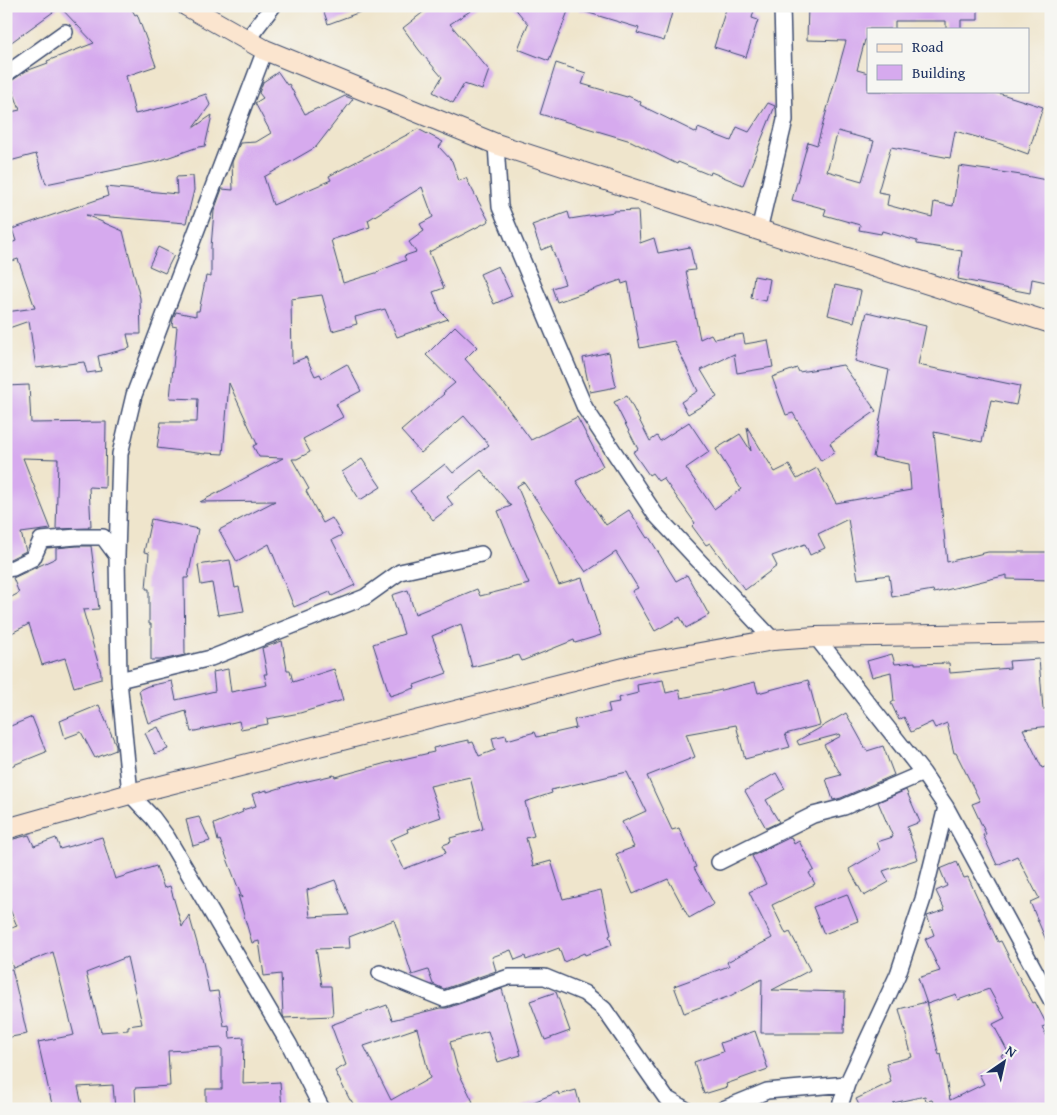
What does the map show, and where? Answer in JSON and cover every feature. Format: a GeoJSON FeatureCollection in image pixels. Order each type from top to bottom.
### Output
{"type":"FeatureCollection","features":[{"type":"Feature","properties":{"kind":"main road"},"geometry":{"type":"LineString","coordinates":[[187,6],[265,50],[496,144],[1051,323]]}},
{"type":"Feature","properties":{"kind":"main road"},"geometry":{"type":"LineString","coordinates":[[6,829],[130,794],[644,663],[772,640],[816,637],[1051,633]]}},
{"type":"Feature","properties":{"kind":"street"},"geometry":{"type":"LineString","coordinates":[[247,40],[273,6]]}},
{"type":"Feature","properties":{"kind":"street"},"geometry":{"type":"LineString","coordinates":[[759,230],[785,120],[782,6]]}},
{"type":"Feature","properties":{"kind":"street"},"geometry":{"type":"LineString","coordinates":[[6,74],[65,32]]}},
{"type":"Feature","properties":{"kind":"street"},"geometry":{"type":"LineString","coordinates":[[265,50],[134,395],[120,454],[117,556],[119,680],[130,794],[153,818],[167,837],[289,1044],[322,1109]]}},
{"type":"Feature","properties":{"kind":"street"},"geometry":{"type":"LineString","coordinates":[[496,144],[500,207],[585,408],[655,514],[772,640]]}},
{"type":"Feature","properties":{"kind":"street"},"geometry":{"type":"LineString","coordinates":[[6,569],[13,568],[33,558],[41,540],[77,536],[104,537],[117,556]]}},
{"type":"Feature","properties":{"kind":"street"},"geometry":{"type":"LineString","coordinates":[[119,680],[211,658],[365,597],[400,572],[481,554]]}},
{"type":"Feature","properties":{"kind":"street"},"geometry":{"type":"LineString","coordinates":[[816,637],[923,774],[946,807],[1051,1000]]}},
{"type":"Feature","properties":{"kind":"street"},"geometry":{"type":"LineString","coordinates":[[719,862],[813,815],[844,807],[923,774]]}},
{"type":"Feature","properties":{"kind":"street"},"geometry":{"type":"LineString","coordinates":[[839,1109],[847,1084],[898,974],[923,899],[946,807]]}},
{"type":"Feature","properties":{"kind":"street"},"geometry":{"type":"LineString","coordinates":[[380,973],[444,999],[509,977],[545,977],[584,993],[604,1009],[666,1098],[685,1109]]}},
{"type":"Feature","properties":{"kind":"street"},"geometry":{"type":"LineString","coordinates":[[723,1109],[767,1091],[847,1084]]}},
{"type":"Feature","properties":{"kind":"building"},"geometry":{"type":"Polygon","coordinates":[[[6,6],[130,6],[135,15],[137,14],[156,66],[126,76],[135,114],[170,106],[206,94],[210,105],[193,128],[212,115],[205,146],[158,161],[46,184],[36,154],[6,162],[6,113],[20,110],[10,82],[26,71],[48,63],[47,61],[94,43],[60,7],[6,46],[6,6]]]}},
{"type":"Feature","properties":{"kind":"building"},"geometry":{"type":"Polygon","coordinates":[[[322,6],[371,6],[371,8],[328,24],[322,6]]]}},
{"type":"Feature","properties":{"kind":"building"},"geometry":{"type":"Polygon","coordinates":[[[431,6],[478,6],[450,24],[489,70],[482,90],[464,84],[453,103],[433,92],[442,77],[403,28],[431,6]]]}},
{"type":"Feature","properties":{"kind":"building"},"geometry":{"type":"Polygon","coordinates":[[[513,6],[570,6],[549,61],[518,49],[528,24],[513,6]]]}},
{"type":"Feature","properties":{"kind":"building"},"geometry":{"type":"Polygon","coordinates":[[[579,6],[662,6],[673,9],[664,41],[637,33],[639,28],[579,10],[579,6]]]}},
{"type":"Feature","properties":{"kind":"building"},"geometry":{"type":"Polygon","coordinates":[[[727,6],[755,6],[752,18],[758,20],[746,57],[714,47],[727,6]]]}},
{"type":"Feature","properties":{"kind":"building"},"geometry":{"type":"Polygon","coordinates":[[[808,6],[978,6],[978,20],[961,20],[961,28],[946,28],[946,21],[895,21],[895,28],[867,28],[867,40],[865,40],[857,70],[867,73],[867,92],[995,92],[1043,107],[1028,154],[955,131],[950,158],[891,147],[878,192],[889,194],[887,205],[932,217],[934,202],[953,206],[959,166],[1051,181],[1051,283],[1032,279],[1030,293],[958,279],[962,251],[917,244],[917,241],[882,231],[881,234],[859,230],[860,225],[824,215],[826,209],[792,200],[808,142],[817,145],[846,41],[807,40],[808,6]],[[838,131],[827,171],[862,181],[874,141],[838,131]]]}},
{"type":"Feature","properties":{"kind":"building"},"geometry":{"type":"Polygon","coordinates":[[[556,63],[586,73],[582,84],[628,96],[641,102],[640,105],[697,133],[698,128],[731,141],[737,127],[749,132],[768,103],[775,106],[743,185],[711,172],[710,175],[678,162],[677,164],[631,141],[540,114],[556,63]]]}},
{"type":"Feature","properties":{"kind":"building"},"geometry":{"type":"Polygon","coordinates":[[[278,72],[287,85],[289,84],[305,114],[345,96],[353,99],[316,147],[264,177],[273,205],[331,180],[329,176],[418,129],[443,142],[439,147],[452,161],[459,181],[466,178],[489,221],[429,252],[444,288],[433,292],[441,312],[448,319],[397,337],[385,309],[355,317],[357,324],[332,331],[322,295],[291,299],[292,363],[306,357],[315,376],[320,374],[322,378],[347,364],[361,391],[336,404],[343,417],[303,439],[310,452],[297,459],[292,459],[309,489],[306,491],[323,523],[332,518],[342,535],[332,540],[355,585],[332,596],[330,592],[294,607],[269,544],[237,562],[219,530],[275,501],[200,502],[283,458],[259,457],[253,446],[257,444],[229,383],[223,454],[205,454],[157,448],[161,422],[197,422],[198,399],[170,398],[177,327],[172,326],[173,319],[176,312],[196,316],[196,311],[199,311],[206,276],[211,277],[214,211],[222,189],[233,190],[232,162],[240,143],[256,142],[271,133],[255,103],[263,98],[259,93],[263,82],[278,72]],[[422,187],[368,220],[370,227],[331,240],[343,283],[379,272],[406,260],[404,256],[416,252],[409,242],[424,231],[420,224],[433,217],[422,187]]]}},
{"type":"Feature","properties":{"kind":"building"},"geometry":{"type":"Polygon","coordinates":[[[193,176],[194,190],[186,223],[86,215],[123,231],[140,298],[141,334],[127,334],[130,348],[98,356],[101,371],[87,373],[84,362],[36,368],[29,321],[6,329],[6,312],[35,308],[18,259],[6,263],[6,245],[16,241],[12,229],[108,196],[106,187],[177,194],[176,177],[193,176]]]}},
{"type":"Feature","properties":{"kind":"building"},"geometry":{"type":"Polygon","coordinates":[[[638,210],[640,243],[654,238],[658,253],[690,247],[695,270],[686,271],[700,339],[711,334],[714,339],[743,334],[745,344],[768,340],[773,367],[737,373],[734,354],[701,370],[717,397],[688,414],[681,402],[698,391],[674,341],[640,348],[628,282],[622,284],[621,280],[557,302],[552,288],[565,284],[551,246],[541,250],[532,225],[568,212],[570,219],[614,211],[638,210]]]}},
{"type":"Feature","properties":{"kind":"building"},"geometry":{"type":"Polygon","coordinates":[[[158,247],[174,255],[165,273],[149,266],[158,247]]]}},
{"type":"Feature","properties":{"kind":"building"},"geometry":{"type":"Polygon","coordinates":[[[498,266],[512,296],[494,304],[480,274],[498,266]]]}},
{"type":"Feature","properties":{"kind":"building"},"geometry":{"type":"Polygon","coordinates":[[[754,276],[770,279],[766,301],[751,298],[754,276]]]}},
{"type":"Feature","properties":{"kind":"building"},"geometry":{"type":"Polygon","coordinates":[[[835,285],[861,291],[854,322],[828,315],[835,285]]]}},
{"type":"Feature","properties":{"kind":"building"},"geometry":{"type":"Polygon","coordinates":[[[867,312],[926,326],[918,365],[1020,386],[1016,405],[991,400],[982,442],[934,432],[947,562],[988,552],[1051,552],[1051,580],[1007,579],[1007,575],[934,593],[933,590],[892,597],[889,575],[858,579],[848,519],[818,534],[825,548],[810,555],[805,544],[772,556],[777,566],[745,590],[710,543],[706,545],[692,526],[695,523],[663,478],[658,481],[652,473],[649,475],[633,452],[638,449],[614,402],[627,396],[650,441],[657,436],[660,441],[689,422],[709,452],[686,468],[714,509],[741,489],[716,449],[740,434],[751,451],[747,427],[775,472],[789,465],[797,479],[817,468],[836,503],[911,490],[909,464],[873,457],[889,370],[855,361],[867,312]]]}},
{"type":"Feature","properties":{"kind":"building"},"geometry":{"type":"Polygon","coordinates":[[[455,326],[477,347],[465,359],[501,399],[531,440],[577,417],[603,466],[576,481],[606,525],[629,510],[647,538],[649,537],[676,581],[687,575],[709,615],[686,628],[680,617],[655,631],[632,591],[638,588],[616,552],[586,572],[524,482],[517,486],[559,585],[582,578],[601,635],[575,643],[574,640],[522,661],[519,655],[472,667],[461,624],[432,636],[447,673],[414,685],[415,688],[390,696],[373,644],[404,634],[392,595],[408,590],[415,614],[477,589],[480,596],[529,584],[498,511],[511,506],[481,470],[447,497],[453,505],[433,520],[410,491],[445,464],[453,473],[489,445],[464,416],[421,453],[401,431],[455,383],[426,355],[455,326]]]}},
{"type":"Feature","properties":{"kind":"building"},"geometry":{"type":"Polygon","coordinates":[[[609,352],[616,387],[590,392],[583,358],[609,352]]]}},
{"type":"Feature","properties":{"kind":"building"},"geometry":{"type":"Polygon","coordinates":[[[843,365],[876,411],[830,443],[835,452],[821,461],[793,413],[786,415],[772,377],[797,368],[799,372],[843,365]]]}},
{"type":"Feature","properties":{"kind":"building"},"geometry":{"type":"Polygon","coordinates":[[[29,385],[31,423],[106,422],[105,488],[89,487],[91,526],[88,526],[89,528],[56,529],[58,459],[23,458],[51,529],[21,533],[26,551],[6,560],[6,386],[29,385]]]}},
{"type":"Feature","properties":{"kind":"building"},"geometry":{"type":"Polygon","coordinates":[[[362,459],[381,487],[360,500],[342,472],[362,459]]]}},
{"type":"Feature","properties":{"kind":"building"},"geometry":{"type":"Polygon","coordinates":[[[151,519],[198,529],[188,578],[184,578],[185,655],[161,660],[151,660],[149,589],[146,589],[149,553],[144,552],[151,519]]]}},
{"type":"Feature","properties":{"kind":"building"},"geometry":{"type":"Polygon","coordinates":[[[91,546],[99,609],[83,610],[101,673],[101,679],[74,687],[65,658],[42,665],[29,624],[6,636],[6,600],[19,593],[13,578],[56,558],[56,548],[91,546]]]}},
{"type":"Feature","properties":{"kind":"building"},"geometry":{"type":"Polygon","coordinates":[[[230,560],[235,588],[239,587],[244,611],[218,615],[212,583],[201,585],[198,565],[230,560]]]}},
{"type":"Feature","properties":{"kind":"building"},"geometry":{"type":"Polygon","coordinates":[[[282,641],[287,670],[290,670],[293,682],[334,669],[343,700],[300,713],[267,719],[268,724],[241,729],[239,721],[191,732],[186,711],[148,723],[139,690],[172,681],[176,700],[215,691],[213,672],[228,669],[231,692],[267,685],[262,648],[282,641]]]}},
{"type":"Feature","properties":{"kind":"building"},"geometry":{"type":"Polygon","coordinates":[[[892,654],[895,664],[915,662],[915,664],[949,663],[950,673],[1010,668],[1009,661],[1039,659],[1043,709],[1051,708],[1051,726],[1023,729],[1042,768],[1051,765],[1051,952],[1030,902],[1039,898],[1017,856],[997,865],[983,835],[986,834],[972,804],[980,801],[956,753],[954,753],[947,723],[935,728],[932,722],[911,732],[904,717],[899,720],[891,703],[894,701],[891,672],[872,677],[867,661],[892,654]]]}},
{"type":"Feature","properties":{"kind":"building"},"geometry":{"type":"Polygon","coordinates":[[[663,680],[666,693],[679,690],[681,698],[755,682],[758,693],[808,680],[820,725],[785,734],[790,747],[745,759],[736,725],[686,734],[695,757],[647,776],[672,830],[679,828],[696,867],[694,868],[714,904],[689,918],[668,879],[633,894],[616,854],[634,847],[622,822],[646,811],[627,772],[551,790],[552,793],[525,802],[534,836],[526,838],[533,866],[551,861],[563,899],[601,890],[612,945],[585,955],[584,953],[564,962],[559,948],[526,960],[525,956],[515,960],[511,950],[492,957],[496,971],[444,989],[433,984],[428,970],[412,975],[394,920],[349,937],[350,948],[316,949],[322,986],[331,986],[333,1016],[284,1018],[281,974],[264,976],[259,941],[252,943],[238,895],[242,898],[220,840],[218,841],[214,824],[243,812],[242,810],[256,806],[252,794],[267,790],[267,792],[299,782],[334,775],[335,777],[434,752],[433,748],[469,740],[469,743],[473,742],[479,756],[495,750],[492,738],[506,735],[507,740],[535,732],[537,737],[576,728],[574,720],[610,712],[608,704],[619,702],[618,698],[638,693],[637,685],[663,680]],[[470,777],[430,786],[441,817],[407,829],[408,832],[390,840],[404,869],[446,853],[443,845],[451,842],[450,838],[483,829],[470,777]],[[335,880],[307,890],[310,917],[349,915],[335,880]]]}},
{"type":"Feature","properties":{"kind":"building"},"geometry":{"type":"Polygon","coordinates":[[[99,705],[116,745],[116,750],[95,758],[81,732],[65,738],[60,721],[99,705]]]}},
{"type":"Feature","properties":{"kind":"building"},"geometry":{"type":"Polygon","coordinates":[[[846,713],[867,751],[883,746],[894,775],[833,800],[826,779],[841,775],[824,745],[841,736],[840,734],[799,745],[797,741],[846,713]]]}},
{"type":"Feature","properties":{"kind":"building"},"geometry":{"type":"Polygon","coordinates":[[[32,717],[46,752],[6,768],[6,728],[32,717]]]}},
{"type":"Feature","properties":{"kind":"building"},"geometry":{"type":"Polygon","coordinates":[[[158,727],[168,749],[155,754],[145,733],[158,727]]]}},
{"type":"Feature","properties":{"kind":"building"},"geometry":{"type":"Polygon","coordinates":[[[776,773],[785,789],[766,800],[779,822],[766,828],[745,791],[776,773]]]}},
{"type":"Feature","properties":{"kind":"building"},"geometry":{"type":"Polygon","coordinates":[[[906,790],[920,822],[907,827],[918,859],[883,871],[889,882],[864,896],[849,869],[880,851],[877,842],[893,837],[878,802],[906,790]]]}},
{"type":"Feature","properties":{"kind":"building"},"geometry":{"type":"Polygon","coordinates":[[[199,817],[210,841],[193,846],[186,820],[199,817]]]}},
{"type":"Feature","properties":{"kind":"building"},"geometry":{"type":"Polygon","coordinates":[[[29,835],[34,846],[56,838],[60,849],[102,837],[115,879],[156,866],[164,888],[170,886],[182,927],[189,915],[202,957],[209,992],[218,991],[224,1026],[229,1025],[230,1038],[244,1037],[243,1084],[280,1082],[282,1109],[206,1109],[206,1089],[222,1089],[222,1048],[168,1051],[170,1086],[135,1088],[136,1109],[115,1109],[113,1085],[78,1087],[83,1109],[53,1109],[38,1042],[74,1035],[53,952],[13,968],[6,952],[6,930],[17,926],[6,900],[6,841],[29,835]],[[127,957],[86,973],[101,1032],[128,1030],[128,1026],[142,1024],[127,957]]]}},
{"type":"Feature","properties":{"kind":"building"},"geometry":{"type":"Polygon","coordinates":[[[791,837],[794,844],[799,841],[814,870],[809,873],[815,884],[772,905],[786,934],[790,932],[810,970],[772,990],[845,992],[844,1033],[761,1033],[762,979],[730,996],[684,1013],[674,986],[729,966],[727,962],[772,938],[749,892],[766,884],[752,856],[791,837]]]}},
{"type":"Feature","properties":{"kind":"building"},"geometry":{"type":"Polygon","coordinates":[[[957,862],[964,878],[968,877],[998,942],[1001,941],[1033,1003],[1035,1002],[1047,1025],[1042,1027],[1051,1044],[1051,1109],[931,1109],[935,1107],[932,1100],[926,1101],[925,1096],[893,1103],[896,1109],[861,1109],[856,1099],[891,1082],[886,1063],[912,1057],[899,1009],[926,1002],[939,1055],[941,1054],[950,1100],[984,1084],[979,1074],[1005,1062],[1001,1055],[1008,1052],[993,1024],[1005,1018],[989,989],[958,1000],[956,994],[927,1004],[918,978],[940,971],[925,939],[934,935],[927,916],[945,910],[936,891],[947,886],[940,869],[957,862]]]}},
{"type":"Feature","properties":{"kind":"building"},"geometry":{"type":"Polygon","coordinates":[[[847,894],[858,921],[824,934],[813,907],[847,894]]]}},
{"type":"Feature","properties":{"kind":"building"},"geometry":{"type":"Polygon","coordinates":[[[12,969],[27,1034],[6,1038],[6,970],[12,969]]]}},
{"type":"Feature","properties":{"kind":"building"},"geometry":{"type":"Polygon","coordinates":[[[502,989],[521,1055],[498,1062],[488,1031],[450,1042],[458,1071],[473,1102],[458,1109],[356,1109],[335,1071],[346,1065],[331,1025],[387,1005],[392,1020],[447,1008],[502,989]],[[417,1028],[364,1046],[391,1100],[430,1078],[417,1028]]]}},
{"type":"Feature","properties":{"kind":"building"},"geometry":{"type":"Polygon","coordinates":[[[556,992],[570,1031],[545,1040],[530,1001],[556,992]]]}},
{"type":"Feature","properties":{"kind":"building"},"geometry":{"type":"Polygon","coordinates":[[[755,1031],[768,1069],[726,1084],[727,1087],[704,1094],[694,1062],[723,1052],[720,1043],[755,1031]]]}},
{"type":"Feature","properties":{"kind":"building"},"geometry":{"type":"Polygon","coordinates":[[[576,1090],[581,1109],[519,1109],[558,1092],[559,1095],[576,1090]]]}}]}
